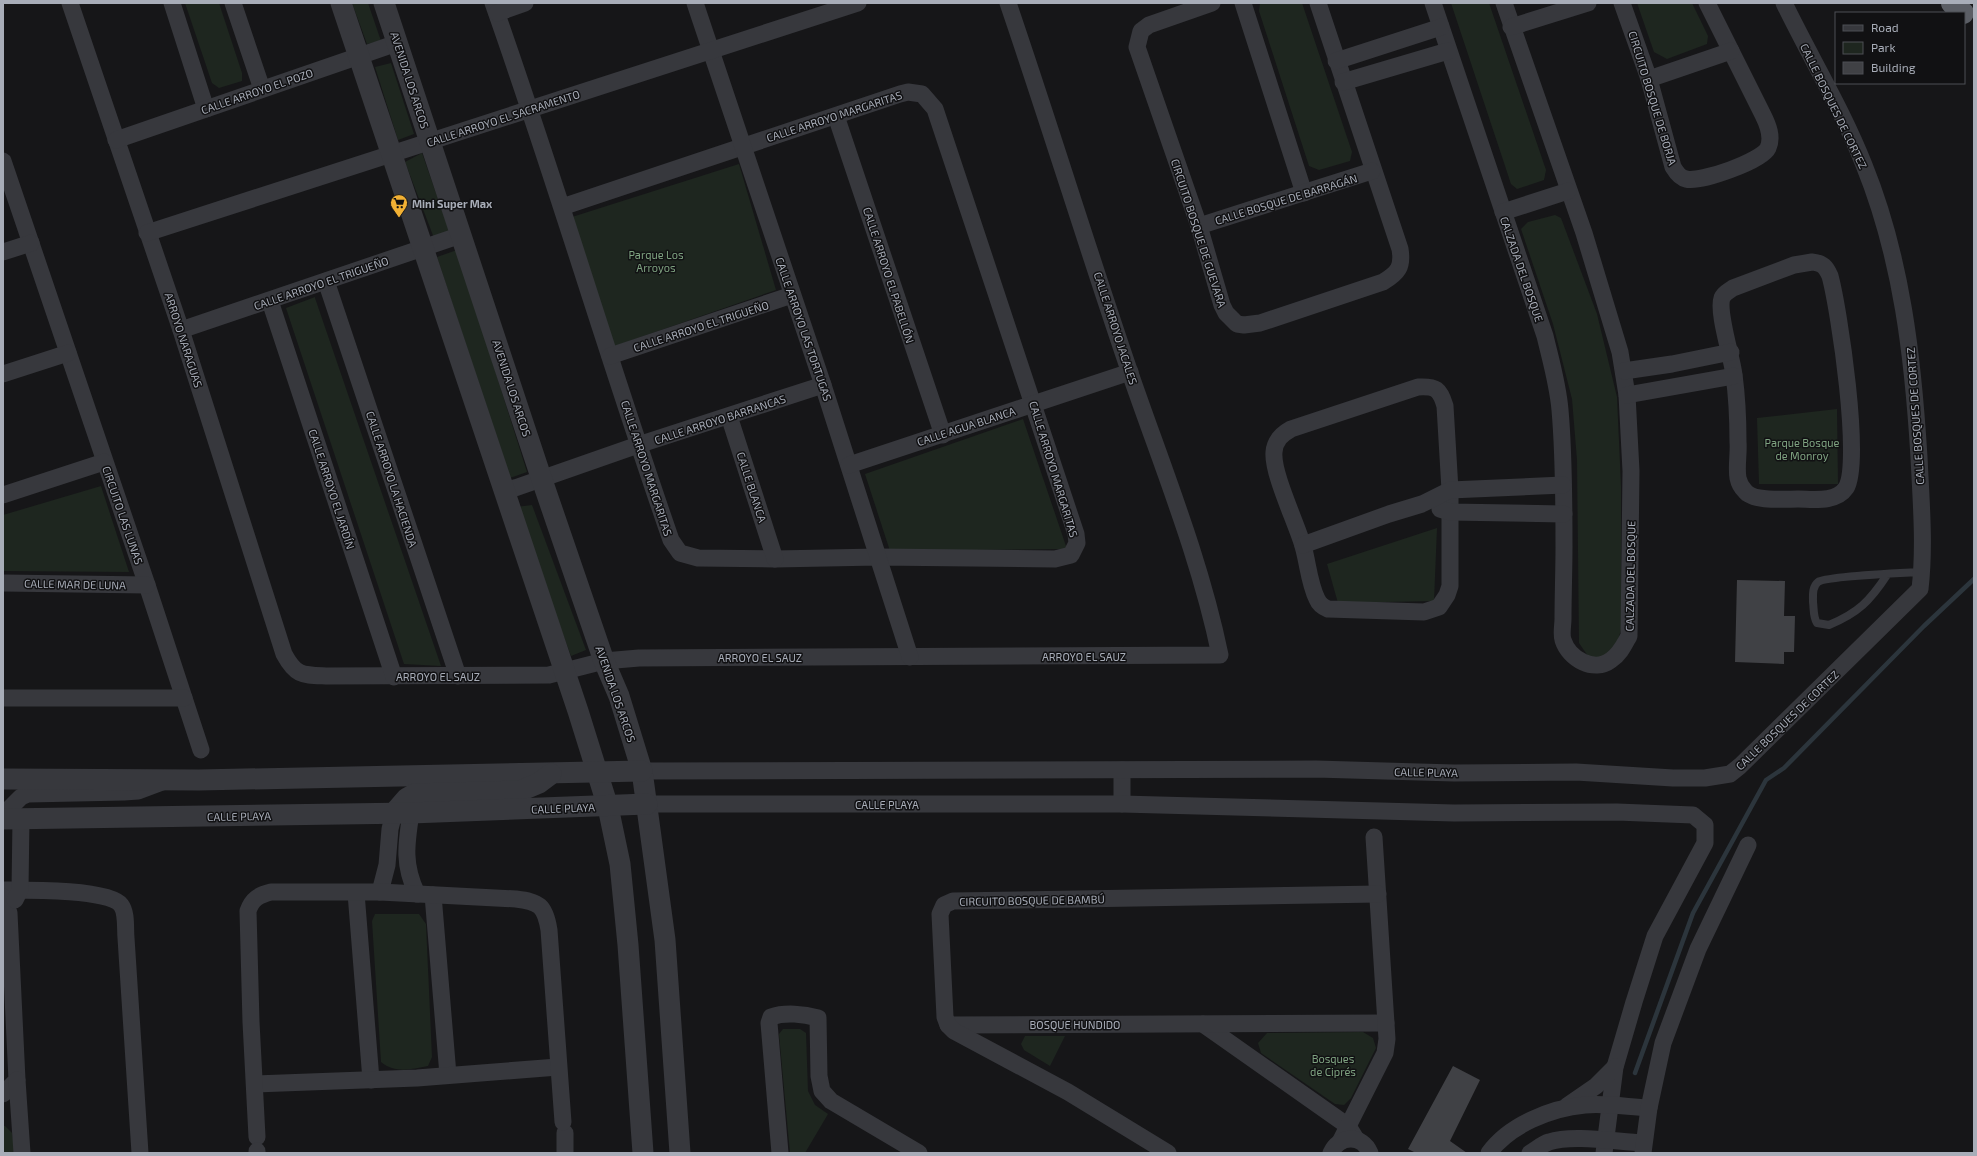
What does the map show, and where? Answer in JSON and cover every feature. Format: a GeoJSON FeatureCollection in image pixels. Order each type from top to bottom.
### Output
{"type":"FeatureCollection","features":[{"type":"Feature","properties":{"kind":"highway"},"geometry":{"type":"LineString","coordinates":[[1952,3],[1962,12]]}},
{"type":"Feature","properties":{"kind":"highway"},"geometry":{"type":"LineString","coordinates":[[1965,15],[1974,23]]}},
{"type":"Feature","properties":{"kind":"street","name":"ARROYO NARAGUAS"},"geometry":{"type":"LineString","coordinates":[[70,3],[181,330],[284,654],[294,670],[302,674]]}},
{"type":"Feature","properties":{"kind":"street"},"geometry":{"type":"LineString","coordinates":[[172,3],[206,109]]}},
{"type":"Feature","properties":{"kind":"street"},"geometry":{"type":"LineString","coordinates":[[233,3],[262,89]]}},
{"type":"Feature","properties":{"kind":"street"},"geometry":{"type":"LineString","coordinates":[[341,3],[597,771],[614,827],[622,879],[643,1153]]}},
{"type":"Feature","properties":{"kind":"street","name":"AVENIDA LOS ARCOS"},"geometry":{"type":"LineString","coordinates":[[384,3],[604,661],[619,696],[642,771],[665,940],[680,1153]]}},
{"type":"Feature","properties":{"kind":"street"},"geometry":{"type":"LineString","coordinates":[[495,8],[525,3]]}},
{"type":"Feature","properties":{"kind":"street","name":"CALLE ARROYO LAS TORTUGAS"},"geometry":{"type":"LineString","coordinates":[[695,3],[823,385],[910,656]]}},
{"type":"Feature","properties":{"kind":"street","name":"CALLE ARROYO EL SACRAMENTO"},"geometry":{"type":"LineString","coordinates":[[147,233],[858,3]]}},
{"type":"Feature","properties":{"kind":"street","name":"CALLE ARROYO JACALES"},"geometry":{"type":"LineString","coordinates":[[1008,3],[1130,372],[1178,509],[1211,616],[1220,655]]}},
{"type":"Feature","properties":{"kind":"street","name":"CIRCUITO BOSQUE DE GUEVARA"},"geometry":{"type":"LineString","coordinates":[[1212,3],[1149,25],[1142,31],[1138,47],[1199,226],[1226,313],[1237,324],[1244,326],[1260,323],[1383,282],[1397,272],[1401,256],[1400,249],[1372,171],[1318,3]]}},
{"type":"Feature","properties":{"kind":"street"},"geometry":{"type":"LineString","coordinates":[[1243,3],[1304,193]]}},
{"type":"Feature","properties":{"kind":"street","name":"CALZADA DEL BOSQUE"},"geometry":{"type":"LineString","coordinates":[[1433,3],[1545,336],[1555,373],[1560,409],[1564,514],[1563,640],[1572,655],[1579,660],[1595,665],[1602,665],[1616,656],[1629,636],[1631,471],[1627,395],[1624,371],[1612,323],[1584,233],[1511,27],[1506,4]]}},
{"type":"Feature","properties":{"kind":"street"},"geometry":{"type":"LineString","coordinates":[[1511,27],[1588,3]]}},
{"type":"Feature","properties":{"kind":"street","name":"CIRCUITO BOSQUE DE BORJA"},"geometry":{"type":"LineString","coordinates":[[1622,3],[1649,79],[1673,167],[1677,173],[1687,180],[1694,180],[1730,169],[1762,156],[1768,149],[1770,140],[1768,126],[1707,3]]}},
{"type":"Feature","properties":{"kind":"street","name":"CALLE BOSQUES DE CORTEZ"},"geometry":{"type":"LineString","coordinates":[[1730,774],[1740,766],[1920,589],[1922,572],[1916,410],[1903,298],[1892,250],[1864,165],[1826,84],[1784,3]]}},
{"type":"Feature","properties":{"kind":"street","name":"CALLE ARROYO MARGARITAS"},"geometry":{"type":"LineString","coordinates":[[495,8],[562,207],[638,445],[671,540],[680,553],[698,558],[775,559],[878,557],[1056,559],[1072,555],[1076,549],[1076,534],[1034,404],[935,109],[931,102],[922,94],[908,92],[562,207]]}},
{"type":"Feature","properties":{"kind":"street"},"geometry":{"type":"LineString","coordinates":[[1336,61],[1441,27]]}},
{"type":"Feature","properties":{"kind":"street","name":"CALLE ARROYO EL POZO"},"geometry":{"type":"LineString","coordinates":[[116,140],[397,43]]}},
{"type":"Feature","properties":{"kind":"street"},"geometry":{"type":"LineString","coordinates":[[1649,79],[1731,50]]}},
{"type":"Feature","properties":{"kind":"street"},"geometry":{"type":"LineString","coordinates":[[1343,82],[1448,51]]}},
{"type":"Feature","properties":{"kind":"street","name":"CALLE ARROYO EL PABELLÓN"},"geometry":{"type":"LineString","coordinates":[[836,116],[943,435]]}},
{"type":"Feature","properties":{"kind":"street","name":"CIRCUITO LAS LUNAS"},"geometry":{"type":"LineString","coordinates":[[3,161],[147,585],[201,750]]}},
{"type":"Feature","properties":{"kind":"street","name":"CALLE BOSQUE DE BARRAGÁN"},"geometry":{"type":"LineString","coordinates":[[1199,226],[1372,171]]}},
{"type":"Feature","properties":{"kind":"street"},"geometry":{"type":"LineString","coordinates":[[1503,212],[1568,191]]}},
{"type":"Feature","properties":{"kind":"street","name":"CALLE ARROYO EL TRIGUEÑO"},"geometry":{"type":"LineString","coordinates":[[181,330],[461,235]]}},
{"type":"Feature","properties":{"kind":"street"},"geometry":{"type":"LineString","coordinates":[[3,252],[31,243]]}},
{"type":"Feature","properties":{"kind":"street"},"geometry":{"type":"LineString","coordinates":[[1801,263],[1821,263],[1826,268],[1833,285],[1848,388],[1851,470],[1846,488],[1840,494],[1823,499],[1801,499],[1764,498],[1752,496],[1746,493],[1738,477],[1738,442],[1734,376],[1731,352],[1721,315],[1722,297],[1726,292],[1733,288],[1801,263]]}},
{"type":"Feature","properties":{"kind":"street","name":"CALLE ARROYO LA HACIENDA"},"geometry":{"type":"LineString","coordinates":[[326,281],[458,676]]}},
{"type":"Feature","properties":{"kind":"street","name":"CALLE ARROYO EL TRIGUEÑO"},"geometry":{"type":"LineString","coordinates":[[610,356],[792,295]]}},
{"type":"Feature","properties":{"kind":"street","name":"CALLE ARROYO EL JARDÍN"},"geometry":{"type":"LineString","coordinates":[[270,301],[394,677]]}},
{"type":"Feature","properties":{"kind":"street"},"geometry":{"type":"LineString","coordinates":[[1624,371],[1672,364],[1731,352]]}},
{"type":"Feature","properties":{"kind":"street"},"geometry":{"type":"LineString","coordinates":[[3,374],[68,353]]}},
{"type":"Feature","properties":{"kind":"street","name":"CALLE AGUA BLANCA"},"geometry":{"type":"LineString","coordinates":[[848,465],[943,435],[1130,372]]}},
{"type":"Feature","properties":{"kind":"street"},"geometry":{"type":"LineString","coordinates":[[1627,395],[1734,376]]}},
{"type":"Feature","properties":{"kind":"street","name":"CALLE ARROYO BARRANCAS"},"geometry":{"type":"LineString","coordinates":[[503,490],[515,488],[638,445],[823,385]]}},
{"type":"Feature","properties":{"kind":"street"},"geometry":{"type":"LineString","coordinates":[[1418,387],[1435,388],[1440,392],[1445,406],[1450,512],[1450,586],[1443,602],[1439,607],[1424,612],[1328,609],[1318,601],[1303,545],[1274,462],[1275,445],[1278,438],[1291,429],[1418,387]]}},
{"type":"Feature","properties":{"kind":"street","name":"CALLE BLANCA"},"geometry":{"type":"LineString","coordinates":[[729,416],[775,559]]}},
{"type":"Feature","properties":{"kind":"street"},"geometry":{"type":"LineString","coordinates":[[3,494],[104,462]]}},
{"type":"Feature","properties":{"kind":"street"},"geometry":{"type":"LineString","coordinates":[[1303,545],[1389,514],[1422,504],[1450,490],[1563,486]]}},
{"type":"Feature","properties":{"kind":"street"},"geometry":{"type":"LineString","coordinates":[[1422,504],[1450,512],[1564,514]]}},
{"type":"Feature","properties":{"kind":"street","name":"CALLE MAR DE LUNA"},"geometry":{"type":"LineString","coordinates":[[3,583],[147,585]]}},
{"type":"Feature","properties":{"kind":"street","name":"ARROYO EL SAUZ"},"geometry":{"type":"LineString","coordinates":[[302,674],[326,676],[394,677],[549,675],[564,673],[604,661],[639,658],[1220,655]]}},
{"type":"Feature","properties":{"kind":"street"},"geometry":{"type":"LineString","coordinates":[[3,698],[184,698]]}},
{"type":"Feature","properties":{"kind":"street","name":"CALLE PLAYA"},"geometry":{"type":"LineString","coordinates":[[3,779],[166,780],[552,774],[597,771],[1316,769],[1454,773],[1576,772],[1673,778],[1705,778],[1730,774]]}},
{"type":"Feature","properties":{"kind":"street"},"geometry":{"type":"LineString","coordinates":[[1122,770],[1122,804]]}},
{"type":"Feature","properties":{"kind":"street"},"geometry":{"type":"LineString","coordinates":[[380,892],[387,865],[390,829],[402,813],[407,798],[414,794],[520,791],[534,786],[552,774]]}},
{"type":"Feature","properties":{"kind":"street"},"geometry":{"type":"LineString","coordinates":[[22,1153],[17,1080],[8,1009],[9,913],[11,890],[9,818],[21,798],[28,794],[124,792],[149,788],[166,780]]}},
{"type":"Feature","properties":{"kind":"street","name":"CALLE PLAYA"},"geometry":{"type":"LineString","coordinates":[[9,818],[402,813],[608,807],[647,804],[1122,804],[1454,813],[1617,812],[1694,815],[1705,825],[1705,843],[1655,936],[1614,1067]]}},
{"type":"Feature","properties":{"kind":"street"},"geometry":{"type":"LineString","coordinates":[[402,813],[406,861],[409,875],[425,894],[448,1075]]}},
{"type":"Feature","properties":{"kind":"street"},"geometry":{"type":"LineString","coordinates":[[1344,1140],[1385,1053],[1387,1039],[1374,837]]}},
{"type":"Feature","properties":{"kind":"street"},"geometry":{"type":"LineString","coordinates":[[1514,1129],[1530,1153],[1548,1142],[1565,1140],[1605,1147],[1643,1148],[1649,1108],[1663,1043],[1698,949],[1748,845]]}},
{"type":"Feature","properties":{"kind":"street"},"geometry":{"type":"LineString","coordinates":[[11,890],[100,894],[116,900],[122,905],[126,938],[140,1153]]}},
{"type":"Feature","properties":{"kind":"street"},"geometry":{"type":"LineString","coordinates":[[257,1147],[248,921],[251,904],[262,894],[271,892],[380,892],[516,899],[535,902],[542,907],[547,916],[549,930],[565,1153]]}},
{"type":"Feature","properties":{"kind":"street"},"geometry":{"type":"LineString","coordinates":[[356,893],[371,1080]]}},
{"type":"Feature","properties":{"kind":"street","name":"CIRCUITO BOSQUE DE BAMBÚ"},"geometry":{"type":"LineString","coordinates":[[948,1025],[945,1017],[940,914],[944,904],[953,901],[1378,894]]}},
{"type":"Feature","properties":{"kind":"street"},"geometry":{"type":"LineString","coordinates":[[3,898],[9,913]]}},
{"type":"Feature","properties":{"kind":"street"},"geometry":{"type":"LineString","coordinates":[[780,1153],[769,1023],[771,1017],[778,1015],[799,1015],[818,1018],[819,1076],[822,1091],[831,1101],[919,1153]]}},
{"type":"Feature","properties":{"kind":"street","name":"BOSQUE HUNDIDO"},"geometry":{"type":"LineString","coordinates":[[948,1025],[1386,1023]]}},
{"type":"Feature","properties":{"kind":"street"},"geometry":{"type":"LineString","coordinates":[[1203,1024],[1344,1140],[1367,1146],[1370,1153]]}},
{"type":"Feature","properties":{"kind":"street"},"geometry":{"type":"LineString","coordinates":[[948,1025],[954,1031],[1068,1092],[1168,1153]]}},
{"type":"Feature","properties":{"kind":"street"},"geometry":{"type":"LineString","coordinates":[[255,1084],[371,1080],[558,1067]]}},
{"type":"Feature","properties":{"kind":"street"},"geometry":{"type":"LineString","coordinates":[[1605,1147],[1614,1067]]}},
{"type":"Feature","properties":{"kind":"street"},"geometry":{"type":"LineString","coordinates":[[1563,1109],[1596,1086],[1614,1067]]}},
{"type":"Feature","properties":{"kind":"street"},"geometry":{"type":"LineString","coordinates":[[3,1094],[17,1080]]}},
{"type":"Feature","properties":{"kind":"street"},"geometry":{"type":"LineString","coordinates":[[1489,1153],[1495,1144],[1514,1129],[1542,1116],[1563,1109],[1586,1105],[1649,1108]]}},
{"type":"Feature","properties":{"kind":"street"},"geometry":{"type":"LineString","coordinates":[[1565,1140],[1582,1149],[1586,1153]]}},
{"type":"Feature","properties":{"kind":"lane"},"geometry":{"type":"LineString","coordinates":[[1887,575],[1876,593],[1865,605],[1829,625],[1817,623],[1814,618],[1813,593],[1817,583],[1826,579],[1922,572]]}},
{"type":"Feature","properties":{"kind":"green space"},"geometry":{"type":"Polygon","coordinates":[[[185,3],[219,3],[242,73],[242,81],[219,88],[212,83],[185,3]]]}},
{"type":"Feature","properties":{"kind":"green space"},"geometry":{"type":"Polygon","coordinates":[[[352,3],[368,3],[381,41],[367,44],[352,3]]]}},
{"type":"Feature","properties":{"kind":"green space"},"geometry":{"type":"Polygon","coordinates":[[[1260,3],[1302,3],[1352,152],[1350,161],[1319,170],[1309,166],[1259,11],[1260,3]]]}},
{"type":"Feature","properties":{"kind":"green space"},"geometry":{"type":"Polygon","coordinates":[[[1451,3],[1489,3],[1546,170],[1544,180],[1517,189],[1511,184],[1451,3]]]}},
{"type":"Feature","properties":{"kind":"green space"},"geometry":{"type":"Polygon","coordinates":[[[1637,3],[1692,3],[1708,36],[1707,44],[1667,59],[1654,52],[1637,3]]]}},
{"type":"Feature","properties":{"kind":"green space"},"geometry":{"type":"Polygon","coordinates":[[[391,63],[414,134],[398,140],[375,67],[391,63]]]}},
{"type":"Feature","properties":{"kind":"green space"},"geometry":{"type":"Polygon","coordinates":[[[422,153],[450,233],[434,238],[405,162],[422,153]]]}},
{"type":"Feature","properties":{"kind":"green space","name":"Parque Los Arroyos"},"geometry":{"type":"Polygon","coordinates":[[[739,164],[776,290],[612,347],[572,217],[739,164]]]}},
{"type":"Feature","properties":{"kind":"green space"},"geometry":{"type":"Polygon","coordinates":[[[1555,215],[1561,218],[1597,314],[1617,397],[1621,486],[1621,630],[1613,652],[1609,655],[1590,659],[1579,643],[1577,460],[1572,399],[1553,324],[1521,229],[1528,222],[1555,215]]]}},
{"type":"Feature","properties":{"kind":"green space"},"geometry":{"type":"Polygon","coordinates":[[[457,250],[527,472],[510,478],[437,257],[457,250]]]}},
{"type":"Feature","properties":{"kind":"green space"},"geometry":{"type":"Polygon","coordinates":[[[315,297],[441,666],[404,664],[286,308],[315,297]]]}},
{"type":"Feature","properties":{"kind":"green space","name":"Parque Bosque de Monroy"},"geometry":{"type":"Polygon","coordinates":[[[1837,409],[1838,484],[1759,484],[1757,418],[1837,409]]]}},
{"type":"Feature","properties":{"kind":"green space"},"geometry":{"type":"Polygon","coordinates":[[[1023,419],[1067,549],[890,551],[865,474],[1023,419]]]}},
{"type":"Feature","properties":{"kind":"green space"},"geometry":{"type":"Polygon","coordinates":[[[101,486],[129,572],[3,571],[3,515],[101,486]]]}},
{"type":"Feature","properties":{"kind":"green space"},"geometry":{"type":"Polygon","coordinates":[[[532,505],[586,650],[571,656],[516,507],[532,505]]]}},
{"type":"Feature","properties":{"kind":"green space"},"geometry":{"type":"Polygon","coordinates":[[[1437,528],[1434,601],[1338,603],[1327,564],[1437,528]]]}},
{"type":"Feature","properties":{"kind":"green space"},"geometry":{"type":"Polygon","coordinates":[[[375,914],[419,914],[426,924],[432,1057],[428,1066],[404,1070],[392,1068],[381,1062],[372,921],[375,914]]]}},
{"type":"Feature","properties":{"kind":"green space"},"geometry":{"type":"Polygon","coordinates":[[[783,1029],[800,1029],[806,1033],[808,1091],[815,1105],[828,1114],[805,1153],[790,1153],[779,1034],[783,1029]]]}},
{"type":"Feature","properties":{"kind":"green space","name":"Bosques de Ciprés"},"geometry":{"type":"Polygon","coordinates":[[[1363,1032],[1373,1038],[1376,1048],[1351,1098],[1344,1105],[1335,1104],[1261,1053],[1258,1043],[1267,1033],[1363,1032]]]}},
{"type":"Feature","properties":{"kind":"green space"},"geometry":{"type":"Polygon","coordinates":[[[1025,1036],[1065,1036],[1050,1066],[1024,1050],[1021,1044],[1025,1036]]]}},
{"type":"Feature","properties":{"kind":"green space"},"geometry":{"type":"Polygon","coordinates":[[[3,1126],[5,1126],[12,1133],[15,1153],[3,1153],[3,1126]]]}},
{"type":"Feature","properties":{"kind":"building"},"geometry":{"type":"Polygon","coordinates":[[[1737,580],[1785,581],[1784,616],[1795,616],[1794,652],[1784,652],[1784,664],[1735,662],[1737,580]]]}},
{"type":"Feature","properties":{"kind":"building"},"geometry":{"type":"Polygon","coordinates":[[[1453,1066],[1480,1080],[1450,1141],[1467,1153],[1416,1153],[1408,1149],[1453,1066]]]}},
{"type":"Feature","properties":{"kind":"waterway"},"geometry":{"type":"LineString","coordinates":[[1635,1073],[1693,913],[1766,780],[1784,768],[1924,626],[1974,579]]}},
{"type":"Feature","properties":{"kind":"place","name":"Mini Super Max"},"geometry":{"type":"Point","coordinates":[399,218]}}]}
